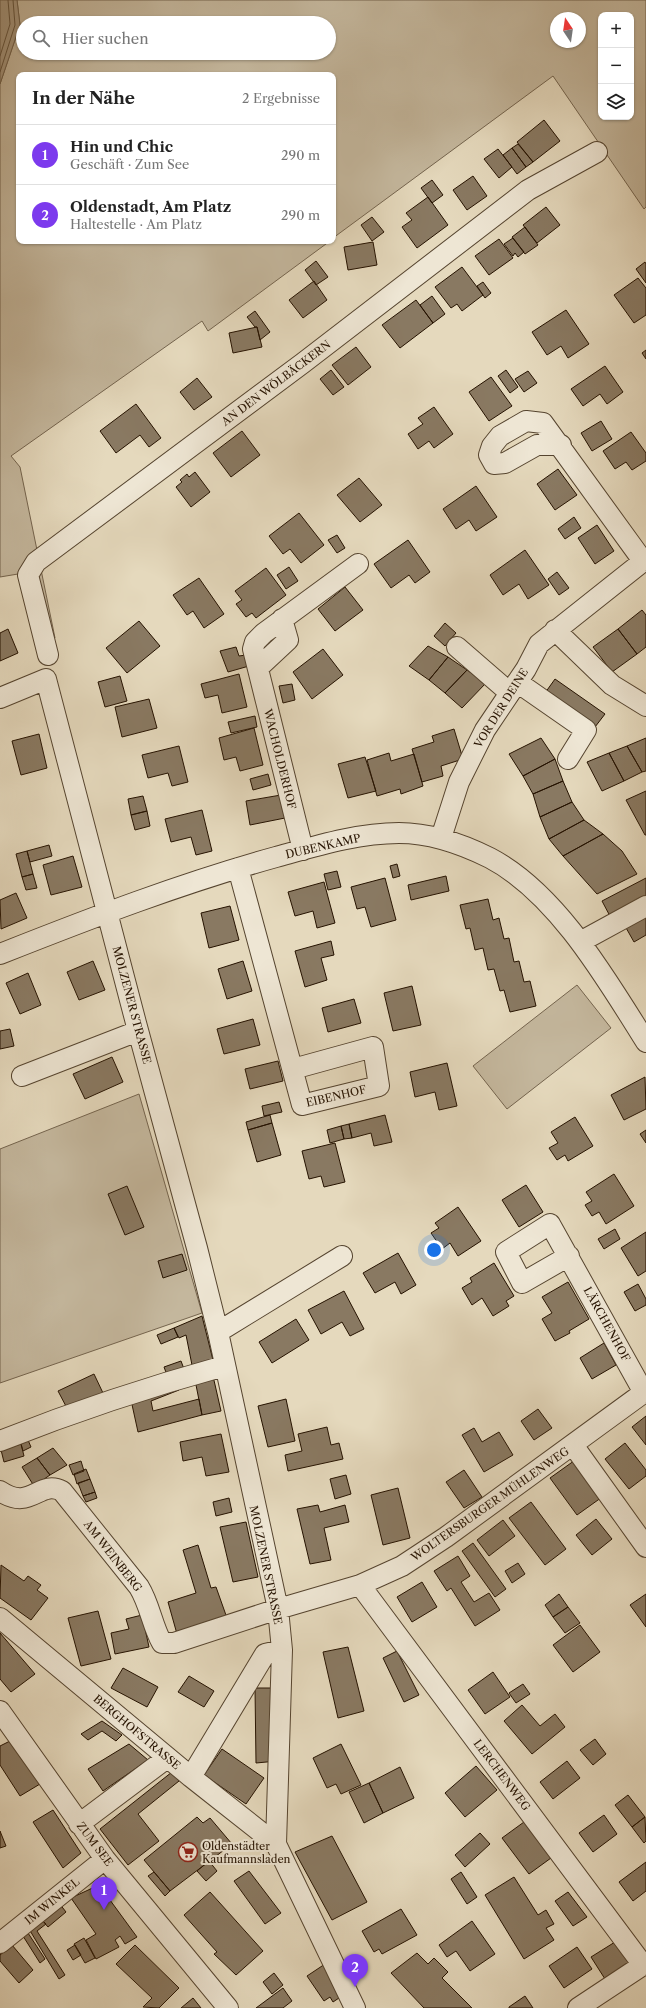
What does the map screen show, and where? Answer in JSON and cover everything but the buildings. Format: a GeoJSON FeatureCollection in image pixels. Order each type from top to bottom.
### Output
{"type":"FeatureCollection","features":[{"type":"Feature","properties":{"kind":"street","name":"AN DEN WÖLBÄCKERN"},"geometry":{"type":"LineString","coordinates":[[48,655],[28,575],[36,562],[303,363],[528,190],[597,152]]}},
{"type":"Feature","properties":{"kind":"street","name":"VOR DER DEINE"},"geometry":{"type":"LineString","coordinates":[[441,838],[459,782],[485,730],[539,644],[645,560],[561,445]]}},
{"type":"Feature","properties":{"kind":"street","name":"WACHOLDERHOF"},"geometry":{"type":"LineString","coordinates":[[303,850],[258,668],[288,640],[282,619],[358,564]]}},
{"type":"Feature","properties":{"kind":"street"},"geometry":{"type":"LineString","coordinates":[[555,630],[612,685],[646,706]]}},
{"type":"Feature","properties":{"kind":"street"},"geometry":{"type":"LineString","coordinates":[[457,647],[513,687],[586,730],[568,759]]}},
{"type":"Feature","properties":{"kind":"street","name":"MOLZENER STRASSE"},"geometry":{"type":"LineString","coordinates":[[0,698],[46,679],[218,1332],[224,1366],[278,1609],[282,1650],[276,1844],[355,2008]]}},
{"type":"Feature","properties":{"kind":"street","name":"DUBENKAMP"},"geometry":{"type":"LineString","coordinates":[[0,954],[107,911],[238,868],[303,850],[356,837],[392,834],[441,838],[492,859],[538,893],[562,918],[580,942],[620,1000],[646,1042]]}},
{"type":"Feature","properties":{"kind":"street"},"geometry":{"type":"LineString","coordinates":[[238,868],[292,1069]]}},
{"type":"Feature","properties":{"kind":"street"},"geometry":{"type":"LineString","coordinates":[[580,942],[646,906]]}},
{"type":"Feature","properties":{"kind":"street"},"geometry":{"type":"LineString","coordinates":[[22,1076],[138,1031]]}},
{"type":"Feature","properties":{"kind":"street"},"geometry":{"type":"LineString","coordinates":[[218,1332],[342,1256]]}},
{"type":"Feature","properties":{"kind":"street","name":"LÄRCHENHOF"},"geometry":{"type":"LineString","coordinates":[[569,1256],[645,1392]]}},
{"type":"Feature","properties":{"kind":"street"},"geometry":{"type":"LineString","coordinates":[[0,1442],[54,1420],[182,1377],[224,1366]]}},
{"type":"Feature","properties":{"kind":"street","name":"WOLTERSBURGER MÜHLENWEG"},"geometry":{"type":"LineString","coordinates":[[278,1609],[360,1586],[402,1566],[446,1537],[645,1392]]}},
{"type":"Feature","properties":{"kind":"street"},"geometry":{"type":"LineString","coordinates":[[573,1445],[646,1547]]}},
{"type":"Feature","properties":{"kind":"street","name":"AM WEINBERG"},"geometry":{"type":"LineString","coordinates":[[0,1491],[13,1498],[21,1499],[54,1487],[62,1491],[139,1587],[145,1597],[157,1636],[162,1643],[174,1643],[278,1609]]}},
{"type":"Feature","properties":{"kind":"street","name":"LERCHENWEG"},"geometry":{"type":"LineString","coordinates":[[360,1586],[645,1964]]}},
{"type":"Feature","properties":{"kind":"street","name":"BERGHOFSTRASSE"},"geometry":{"type":"LineString","coordinates":[[0,1618],[167,1758],[276,1844]]}},
{"type":"Feature","properties":{"kind":"street"},"geometry":{"type":"LineString","coordinates":[[191,1777],[265,1654],[282,1650]]}},
{"type":"Feature","properties":{"kind":"street","name":"ZUM SEE"},"geometry":{"type":"LineString","coordinates":[[0,1711],[79,1824],[105,1858],[228,2008]]}},
{"type":"Feature","properties":{"kind":"street"},"geometry":{"type":"LineString","coordinates":[[79,1824],[167,1758]]}},
{"type":"Feature","properties":{"kind":"street","name":"IM WINKEL"},"geometry":{"type":"LineString","coordinates":[[0,1943],[105,1858]]}},
{"type":"Feature","properties":{"kind":"street"},"geometry":{"type":"LineString","coordinates":[[578,2008],[645,1964]]}},
{"type":"Feature","properties":{"kind":"shaded area"},"geometry":{"type":"Polygon","coordinates":[[[17,0],[646,0],[646,207],[644,209],[553,76],[336,236],[336,72],[16,72],[16,244],[326,244],[208,331],[202,321],[11,456],[20,467],[55,638],[38,650],[18,574],[0,577],[0,84],[16,37],[16,60],[336,60],[336,16],[19,16],[17,0]]]}},
{"type":"Feature","properties":{"kind":"shaded area"},"geometry":{"type":"Polygon","coordinates":[[[577,985],[611,1028],[507,1109],[473,1066],[577,985]]]}},
{"type":"Feature","properties":{"kind":"shaded area"},"geometry":{"type":"Polygon","coordinates":[[[139,1094],[202,1313],[0,1383],[0,1149],[139,1094]]]}},
{"type":"Feature","properties":{"kind":"water"},"geometry":{"type":"Polygon","coordinates":[[[0,0],[17,0],[19,16],[16,16],[16,37],[0,84],[0,0]]]}},
{"type":"Feature","properties":{"kind":"place","name":"Oldenstädter Kaufmannsladen"},"geometry":{"type":"Point","coordinates":[188,1852]}},
{"type":"Feature","properties":{"kind":"place","name":"Hin und Chic"},"geometry":{"type":"Point","coordinates":[104,1910]}},
{"type":"Feature","properties":{"kind":"place","name":"Oldenstadt, Am Platz"},"geometry":{"type":"Point","coordinates":[355,1987]}}]}
